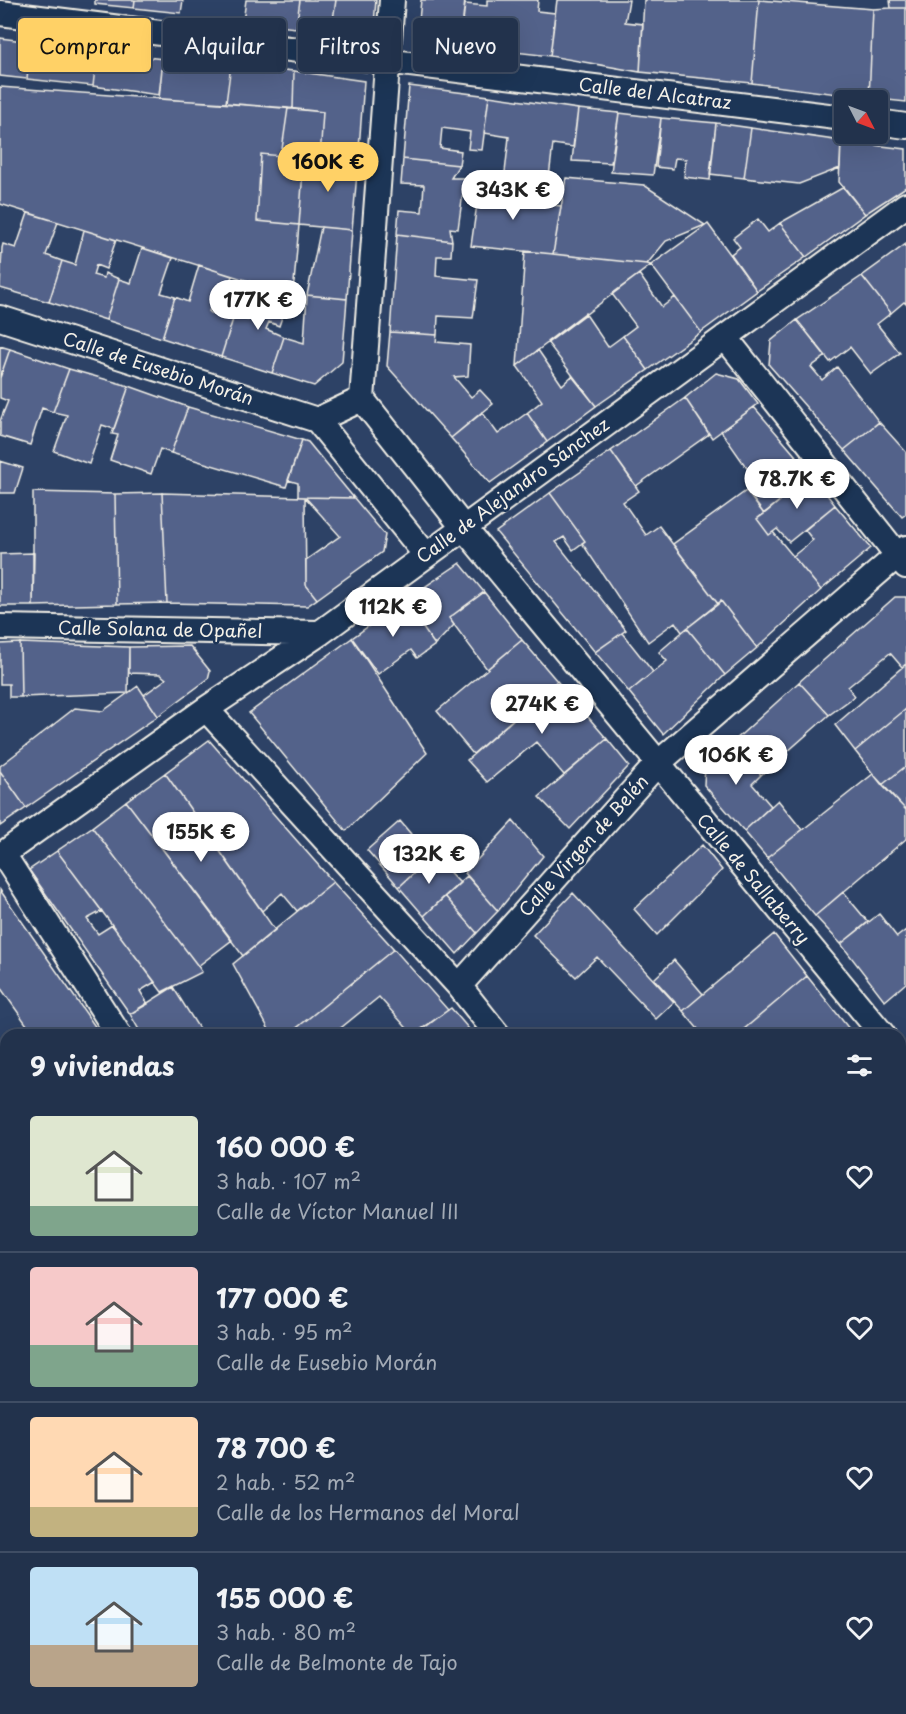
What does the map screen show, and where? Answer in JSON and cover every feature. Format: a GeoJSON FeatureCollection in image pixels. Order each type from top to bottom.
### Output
{"type":"FeatureCollection","features":[{"type":"Feature","properties":{"kind":"street"},"geometry":{"type":"LineString","coordinates":[[390,18],[392,0]]}},
{"type":"Feature","properties":{"kind":"street","name":"Calle del Alcatraz"},"geometry":{"type":"LineString","coordinates":[[0,13],[298,49]]}},
{"type":"Feature","properties":{"kind":"street","name":"Calle del Alcatraz"},"geometry":{"type":"LineString","coordinates":[[401,62],[834,117]]}},
{"type":"Feature","properties":{"kind":"street"},"geometry":{"type":"LineString","coordinates":[[386,72],[362,399],[317,420],[426,555]]}},
{"type":"Feature","properties":{"kind":"street"},"geometry":{"type":"LineString","coordinates":[[888,123],[906,126]]}},
{"type":"Feature","properties":{"kind":"street","name":"Calle de Alejandro Sánchez"},"geometry":{"type":"LineString","coordinates":[[1,855],[206,709],[320,633],[906,205]]}},
{"type":"Feature","properties":{"kind":"street","name":"Calle de Eusebio Morán"},"geometry":{"type":"LineString","coordinates":[[0,318],[317,420]]}},
{"type":"Feature","properties":{"kind":"street"},"geometry":{"type":"LineString","coordinates":[[725,337],[903,556]]}},
{"type":"Feature","properties":{"kind":"street","name":"Calle de Sallaberry"},"geometry":{"type":"LineString","coordinates":[[362,399],[463,528],[878,1029]]}},
{"type":"Feature","properties":{"kind":"street","name":"Calle Virgen de Belén"},"geometry":{"type":"LineString","coordinates":[[459,986],[657,764],[903,556]]}},
{"type":"Feature","properties":{"kind":"street","name":"Calle Solana de Opañel"},"geometry":{"type":"LineString","coordinates":[[0,627],[320,633]]}},
{"type":"Feature","properties":{"kind":"street"},"geometry":{"type":"LineString","coordinates":[[206,709],[459,986],[493,1029]]}},
{"type":"Feature","properties":{"kind":"street"},"geometry":{"type":"LineString","coordinates":[[1,855],[116,1029]]}},
{"type":"Feature","properties":{"kind":"building"},"geometry":{"type":"Polygon","coordinates":[[[95,0],[135,0],[134,8],[95,4],[95,0]]]}},
{"type":"Feature","properties":{"kind":"building"},"geometry":{"type":"Polygon","coordinates":[[[135,0],[183,0],[181,13],[134,8],[135,0]]]}},
{"type":"Feature","properties":{"kind":"building"},"geometry":{"type":"Polygon","coordinates":[[[246,0],[300,0],[296,28],[286,27],[286,18],[244,18],[246,0]]]}},
{"type":"Feature","properties":{"kind":"building"},"geometry":{"type":"Polygon","coordinates":[[[300,0],[336,0],[333,18],[298,18],[298,28],[296,28],[300,0]]]}},
{"type":"Feature","properties":{"kind":"building"},"geometry":{"type":"Polygon","coordinates":[[[336,0],[376,0],[374,18],[333,18],[336,0]]]}},
{"type":"Feature","properties":{"kind":"building"},"geometry":{"type":"Polygon","coordinates":[[[421,0],[465,0],[463,18],[419,18],[421,0]]]}},
{"type":"Feature","properties":{"kind":"building"},"geometry":{"type":"Polygon","coordinates":[[[487,0],[538,0],[537,11],[555,13],[550,56],[518,52],[518,18],[463,18],[465,4],[487,6],[487,0]]]}},
{"type":"Feature","properties":{"kind":"building"},"geometry":{"type":"Polygon","coordinates":[[[557,0],[629,0],[625,22],[643,24],[640,72],[550,56],[557,0]]]}},
{"type":"Feature","properties":{"kind":"building"},"geometry":{"type":"Polygon","coordinates":[[[644,0],[759,0],[752,83],[640,72],[644,0]]]}},
{"type":"Feature","properties":{"kind":"building"},"geometry":{"type":"Polygon","coordinates":[[[759,0],[873,9],[869,90],[834,90],[834,94],[752,83],[759,0]]]}},
{"type":"Feature","properties":{"kind":"building"},"geometry":{"type":"Polygon","coordinates":[[[890,0],[906,0],[906,8],[891,8],[890,0]]]}},
{"type":"Feature","properties":{"kind":"building"},"geometry":{"type":"Polygon","coordinates":[[[906,8],[906,102],[888,100],[888,90],[869,90],[873,9],[906,8]]]}},
{"type":"Feature","properties":{"kind":"building"},"geometry":{"type":"Polygon","coordinates":[[[0,38],[18,40],[18,72],[28,72],[27,79],[0,76],[0,38]]]}},
{"type":"Feature","properties":{"kind":"building"},"geometry":{"type":"Polygon","coordinates":[[[151,58],[163,59],[159,95],[93,86],[95,72],[151,72],[151,58]]]}},
{"type":"Feature","properties":{"kind":"building"},"geometry":{"type":"Polygon","coordinates":[[[163,59],[163,72],[230,72],[226,103],[159,99],[163,59]]]}},
{"type":"Feature","properties":{"kind":"building"},"geometry":{"type":"Polygon","coordinates":[[[294,71],[293,109],[226,103],[230,72],[294,71]]]}},
{"type":"Feature","properties":{"kind":"building"},"geometry":{"type":"Polygon","coordinates":[[[294,71],[364,81],[358,162],[320,159],[323,112],[293,109],[294,71]]]}},
{"type":"Feature","properties":{"kind":"building"},"geometry":{"type":"Polygon","coordinates":[[[28,72],[95,72],[93,86],[27,79],[28,72]]]}},
{"type":"Feature","properties":{"kind":"building"},"geometry":{"type":"Polygon","coordinates":[[[409,86],[489,96],[482,150],[468,149],[470,132],[442,128],[440,148],[461,151],[459,165],[403,159],[409,86]]]}},
{"type":"Feature","properties":{"kind":"building"},"geometry":{"type":"Polygon","coordinates":[[[0,87],[288,108],[281,156],[261,154],[257,221],[299,225],[294,283],[285,292],[0,204],[0,87]]]}},
{"type":"Feature","properties":{"kind":"building"},"geometry":{"type":"Polygon","coordinates":[[[489,96],[578,109],[573,147],[553,144],[548,185],[554,185],[552,205],[502,199],[509,137],[484,133],[489,96]]]}},
{"type":"Feature","properties":{"kind":"building"},"geometry":{"type":"Polygon","coordinates":[[[288,108],[323,112],[320,159],[304,157],[299,225],[257,221],[261,154],[281,156],[288,108]]]}},
{"type":"Feature","properties":{"kind":"building"},"geometry":{"type":"Polygon","coordinates":[[[578,109],[619,113],[611,163],[572,161],[578,109]]]}},
{"type":"Feature","properties":{"kind":"building"},"geometry":{"type":"Polygon","coordinates":[[[619,113],[661,118],[653,175],[611,172],[619,113]]]}},
{"type":"Feature","properties":{"kind":"building"},"geometry":{"type":"Polygon","coordinates":[[[661,118],[716,123],[710,180],[684,177],[686,159],[675,158],[673,169],[656,167],[661,118]]]}},
{"type":"Feature","properties":{"kind":"building"},"geometry":{"type":"Polygon","coordinates":[[[716,123],[751,128],[744,178],[710,174],[716,123]]]}},
{"type":"Feature","properties":{"kind":"building"},"geometry":{"type":"Polygon","coordinates":[[[751,128],[834,140],[834,144],[841,144],[840,168],[799,184],[744,178],[751,128]]]}},
{"type":"Feature","properties":{"kind":"building"},"geometry":{"type":"Polygon","coordinates":[[[841,144],[865,144],[906,149],[906,187],[865,214],[839,182],[841,144]]]}},
{"type":"Feature","properties":{"kind":"building"},"geometry":{"type":"Polygon","coordinates":[[[304,157],[358,162],[352,230],[299,225],[304,157]]]}},
{"type":"Feature","properties":{"kind":"building"},"geometry":{"type":"Polygon","coordinates":[[[403,159],[459,165],[451,178],[465,178],[458,229],[450,228],[452,241],[397,234],[399,210],[422,212],[424,185],[401,184],[403,159]]]}},
{"type":"Feature","properties":{"kind":"building"},"geometry":{"type":"Polygon","coordinates":[[[481,176],[505,178],[502,199],[561,206],[553,254],[471,246],[481,176]]]}},
{"type":"Feature","properties":{"kind":"building"},"geometry":{"type":"Polygon","coordinates":[[[566,178],[644,185],[705,225],[666,241],[647,264],[553,254],[566,178]]]}},
{"type":"Feature","properties":{"kind":"building"},"geometry":{"type":"Polygon","coordinates":[[[844,187],[865,214],[806,257],[780,223],[844,187]]]}},
{"type":"Feature","properties":{"kind":"building"},"geometry":{"type":"Polygon","coordinates":[[[28,213],[58,222],[46,255],[62,261],[49,302],[0,288],[3,244],[16,248],[28,213]]]}},
{"type":"Feature","properties":{"kind":"building"},"geometry":{"type":"Polygon","coordinates":[[[758,219],[768,232],[780,223],[806,257],[757,291],[731,254],[740,247],[733,238],[758,219]]]}},
{"type":"Feature","properties":{"kind":"building"},"geometry":{"type":"Polygon","coordinates":[[[708,224],[757,291],[701,332],[651,265],[708,224]]]}},
{"type":"Feature","properties":{"kind":"building"},"geometry":{"type":"Polygon","coordinates":[[[321,227],[352,230],[347,299],[307,295],[321,227]]]}},
{"type":"Feature","properties":{"kind":"building"},"geometry":{"type":"Polygon","coordinates":[[[84,230],[116,240],[106,269],[96,265],[93,275],[104,278],[105,273],[119,279],[106,320],[49,302],[62,261],[75,265],[84,230]]]}},
{"type":"Feature","properties":{"kind":"building"},"geometry":{"type":"Polygon","coordinates":[[[397,234],[452,241],[451,256],[437,256],[436,276],[478,280],[473,318],[438,316],[437,335],[390,332],[397,234]]]}},
{"type":"Feature","properties":{"kind":"building"},"geometry":{"type":"Polygon","coordinates":[[[906,244],[906,304],[904,302],[891,313],[862,276],[906,244]]]}},
{"type":"Feature","properties":{"kind":"building"},"geometry":{"type":"Polygon","coordinates":[[[142,248],[173,258],[161,293],[175,297],[162,338],[106,320],[119,279],[131,283],[142,248]]]}},
{"type":"Feature","properties":{"kind":"building"},"geometry":{"type":"Polygon","coordinates":[[[525,251],[647,264],[651,265],[517,366],[525,251]]]}},
{"type":"Feature","properties":{"kind":"building"},"geometry":{"type":"Polygon","coordinates":[[[199,265],[232,276],[222,307],[211,304],[209,312],[218,315],[220,311],[234,316],[221,357],[162,338],[175,297],[188,302],[199,265]]]}},
{"type":"Feature","properties":{"kind":"building"},"geometry":{"type":"Polygon","coordinates":[[[639,274],[662,307],[675,297],[701,332],[648,370],[623,336],[636,326],[612,294],[639,274]]]}},
{"type":"Feature","properties":{"kind":"building"},"geometry":{"type":"Polygon","coordinates":[[[862,276],[891,313],[877,324],[900,353],[871,374],[850,347],[830,362],[797,320],[862,276]]]}},
{"type":"Feature","properties":{"kind":"building"},"geometry":{"type":"Polygon","coordinates":[[[257,283],[290,294],[279,326],[269,322],[266,329],[284,337],[272,373],[221,357],[234,316],[248,320],[257,283]]]}},
{"type":"Feature","properties":{"kind":"building"},"geometry":{"type":"Polygon","coordinates":[[[307,295],[347,299],[342,362],[314,386],[272,373],[284,337],[304,343],[307,295]]]}},
{"type":"Feature","properties":{"kind":"building"},"geometry":{"type":"Polygon","coordinates":[[[585,313],[608,347],[623,336],[648,370],[596,406],[547,342],[585,313]]]}},
{"type":"Feature","properties":{"kind":"building"},"geometry":{"type":"Polygon","coordinates":[[[797,320],[826,356],[811,367],[822,380],[837,367],[879,422],[844,450],[769,365],[771,341],[797,320]]]}},
{"type":"Feature","properties":{"kind":"building"},"geometry":{"type":"Polygon","coordinates":[[[390,332],[437,335],[436,342],[470,345],[468,376],[454,377],[471,397],[480,390],[493,404],[451,438],[387,366],[390,332]]]}},
{"type":"Feature","properties":{"kind":"building"},"geometry":{"type":"Polygon","coordinates":[[[0,346],[10,349],[0,378],[0,346]]]}},
{"type":"Feature","properties":{"kind":"building"},"geometry":{"type":"Polygon","coordinates":[[[10,349],[69,369],[53,412],[42,408],[30,445],[0,436],[0,421],[8,401],[0,398],[0,378],[10,349]]]}},
{"type":"Feature","properties":{"kind":"building"},"geometry":{"type":"Polygon","coordinates":[[[538,350],[562,385],[572,376],[596,406],[547,442],[527,413],[542,401],[517,366],[538,350]]]}},
{"type":"Feature","properties":{"kind":"building"},"geometry":{"type":"Polygon","coordinates":[[[69,369],[129,386],[114,429],[102,425],[89,464],[54,451],[67,415],[53,412],[69,369]]]}},
{"type":"Feature","properties":{"kind":"building"},"geometry":{"type":"Polygon","coordinates":[[[716,373],[739,379],[758,404],[712,438],[685,398],[716,373]]]}},
{"type":"Feature","properties":{"kind":"building"},"geometry":{"type":"Polygon","coordinates":[[[129,386],[188,407],[171,453],[160,449],[151,474],[110,460],[118,435],[112,434],[129,386]]]}},
{"type":"Feature","properties":{"kind":"building"},"geometry":{"type":"Polygon","coordinates":[[[685,398],[709,434],[636,486],[611,451],[685,398]]]}},
{"type":"Feature","properties":{"kind":"building"},"geometry":{"type":"Polygon","coordinates":[[[188,407],[302,440],[286,487],[171,453],[188,407]]]}},
{"type":"Feature","properties":{"kind":"building"},"geometry":{"type":"Polygon","coordinates":[[[754,407],[812,475],[764,514],[753,499],[763,491],[721,431],[754,407]]]}},
{"type":"Feature","properties":{"kind":"building"},"geometry":{"type":"Polygon","coordinates":[[[482,412],[498,434],[527,413],[547,442],[490,483],[451,438],[482,412]]]}},
{"type":"Feature","properties":{"kind":"building"},"geometry":{"type":"Polygon","coordinates":[[[879,422],[906,452],[906,514],[902,517],[844,450],[879,422]]]}},
{"type":"Feature","properties":{"kind":"building"},"geometry":{"type":"Polygon","coordinates":[[[302,440],[308,442],[354,498],[298,497],[298,483],[288,480],[302,440]]]}},
{"type":"Feature","properties":{"kind":"building"},"geometry":{"type":"Polygon","coordinates":[[[611,451],[639,491],[623,502],[646,535],[659,526],[718,604],[682,632],[675,622],[648,642],[582,543],[585,541],[550,493],[611,451]]]}},
{"type":"Feature","properties":{"kind":"building"},"geometry":{"type":"Polygon","coordinates":[[[0,461],[23,468],[15,493],[0,493],[0,461]]]}},
{"type":"Feature","properties":{"kind":"building"},"geometry":{"type":"Polygon","coordinates":[[[812,475],[835,505],[789,542],[777,529],[769,535],[757,519],[812,475]]]}},
{"type":"Feature","properties":{"kind":"building"},"geometry":{"type":"Polygon","coordinates":[[[746,491],[764,514],[757,519],[769,535],[773,532],[821,590],[757,648],[721,601],[718,604],[673,544],[746,491]]]}},
{"type":"Feature","properties":{"kind":"building"},"geometry":{"type":"Polygon","coordinates":[[[33,492],[115,494],[117,604],[33,606],[33,492]]]}},
{"type":"Feature","properties":{"kind":"building"},"geometry":{"type":"Polygon","coordinates":[[[162,493],[167,603],[117,604],[115,494],[162,493]]]}},
{"type":"Feature","properties":{"kind":"building"},"geometry":{"type":"Polygon","coordinates":[[[162,493],[305,497],[306,585],[317,599],[307,606],[167,603],[162,493]]]}},
{"type":"Feature","properties":{"kind":"building"},"geometry":{"type":"Polygon","coordinates":[[[550,493],[585,541],[573,550],[564,537],[556,542],[626,630],[595,652],[496,532],[550,493]]]}},
{"type":"Feature","properties":{"kind":"building"},"geometry":{"type":"Polygon","coordinates":[[[305,497],[354,498],[385,535],[382,552],[317,599],[306,585],[306,560],[340,536],[305,497]]]}},
{"type":"Feature","properties":{"kind":"building"},"geometry":{"type":"Polygon","coordinates":[[[835,505],[871,548],[821,590],[793,556],[813,540],[805,530],[835,505]]]}},
{"type":"Feature","properties":{"kind":"building"},"geometry":{"type":"Polygon","coordinates":[[[34,553],[33,606],[0,606],[0,554],[34,553]]]}},
{"type":"Feature","properties":{"kind":"building"},"geometry":{"type":"Polygon","coordinates":[[[460,563],[484,592],[449,618],[454,625],[435,645],[404,601],[460,563]]]}},
{"type":"Feature","properties":{"kind":"building"},"geometry":{"type":"Polygon","coordinates":[[[484,592],[522,640],[487,669],[449,618],[484,592]]]}},
{"type":"Feature","properties":{"kind":"building"},"geometry":{"type":"Polygon","coordinates":[[[895,597],[906,597],[906,664],[902,667],[890,653],[848,687],[855,696],[829,715],[799,682],[895,597]]]}},
{"type":"Feature","properties":{"kind":"building"},"geometry":{"type":"Polygon","coordinates":[[[404,601],[435,645],[417,658],[411,650],[378,674],[352,638],[404,601]]]}},
{"type":"Feature","properties":{"kind":"building"},"geometry":{"type":"Polygon","coordinates":[[[721,601],[757,648],[725,675],[687,628],[721,601]]]}},
{"type":"Feature","properties":{"kind":"building"},"geometry":{"type":"Polygon","coordinates":[[[687,628],[725,675],[663,734],[629,692],[667,661],[659,652],[687,628]]]}},
{"type":"Feature","properties":{"kind":"building"},"geometry":{"type":"Polygon","coordinates":[[[622,633],[653,672],[629,692],[595,652],[622,633]]]}},
{"type":"Feature","properties":{"kind":"building"},"geometry":{"type":"Polygon","coordinates":[[[352,638],[427,753],[346,831],[249,713],[352,638]]]}},
{"type":"Feature","properties":{"kind":"building"},"geometry":{"type":"Polygon","coordinates":[[[522,640],[557,681],[473,754],[437,711],[522,640]]]}},
{"type":"Feature","properties":{"kind":"building"},"geometry":{"type":"Polygon","coordinates":[[[20,643],[129,647],[128,693],[21,697],[20,643]]]}},
{"type":"Feature","properties":{"kind":"building"},"geometry":{"type":"Polygon","coordinates":[[[20,643],[21,697],[9,697],[9,684],[0,684],[0,644],[20,643]]]}},
{"type":"Feature","properties":{"kind":"building"},"geometry":{"type":"Polygon","coordinates":[[[190,646],[210,671],[208,679],[158,716],[144,695],[166,679],[160,674],[129,673],[129,647],[190,646]]]}},
{"type":"Feature","properties":{"kind":"building"},"geometry":{"type":"Polygon","coordinates":[[[906,664],[906,709],[855,751],[835,725],[906,664]]]}},
{"type":"Feature","properties":{"kind":"building"},"geometry":{"type":"Polygon","coordinates":[[[557,681],[607,739],[564,775],[536,742],[487,782],[467,760],[557,681]]]}},
{"type":"Feature","properties":{"kind":"building"},"geometry":{"type":"Polygon","coordinates":[[[799,682],[829,715],[761,775],[733,742],[799,682]]]}},
{"type":"Feature","properties":{"kind":"building"},"geometry":{"type":"Polygon","coordinates":[[[138,686],[158,716],[26,808],[0,771],[0,766],[75,708],[103,711],[138,686]]]}},
{"type":"Feature","properties":{"kind":"building"},"geometry":{"type":"Polygon","coordinates":[[[906,709],[906,766],[882,785],[855,751],[906,709]]]}},
{"type":"Feature","properties":{"kind":"building"},"geometry":{"type":"Polygon","coordinates":[[[607,739],[629,766],[570,829],[539,797],[607,739]]]}},
{"type":"Feature","properties":{"kind":"building"},"geometry":{"type":"Polygon","coordinates":[[[209,740],[333,882],[297,911],[282,893],[262,911],[165,773],[209,740]]]}},
{"type":"Feature","properties":{"kind":"building"},"geometry":{"type":"Polygon","coordinates":[[[733,742],[761,775],[752,784],[771,806],[744,831],[704,785],[705,765],[733,742]]]}},
{"type":"Feature","properties":{"kind":"building"},"geometry":{"type":"Polygon","coordinates":[[[906,766],[906,810],[882,785],[906,766]]]}},
{"type":"Feature","properties":{"kind":"building"},"geometry":{"type":"Polygon","coordinates":[[[0,771],[26,808],[0,826],[0,771]]]}},
{"type":"Feature","properties":{"kind":"building"},"geometry":{"type":"Polygon","coordinates":[[[165,773],[275,930],[243,956],[126,801],[165,773]]]}},
{"type":"Feature","properties":{"kind":"building"},"geometry":{"type":"Polygon","coordinates":[[[873,774],[906,810],[906,839],[815,916],[767,858],[873,774]]]}},
{"type":"Feature","properties":{"kind":"building"},"geometry":{"type":"Polygon","coordinates":[[[778,800],[802,830],[767,858],[744,831],[778,800]]]}},
{"type":"Feature","properties":{"kind":"building"},"geometry":{"type":"Polygon","coordinates":[[[126,801],[232,940],[198,966],[92,827],[126,801]]]}},
{"type":"Feature","properties":{"kind":"building"},"geometry":{"type":"Polygon","coordinates":[[[400,821],[431,858],[399,887],[367,850],[400,821]]]}},
{"type":"Feature","properties":{"kind":"building"},"geometry":{"type":"Polygon","coordinates":[[[513,821],[543,856],[498,911],[465,873],[513,821]]]}},
{"type":"Feature","properties":{"kind":"building"},"geometry":{"type":"Polygon","coordinates":[[[92,827],[202,972],[162,992],[57,851],[92,827]]]}},
{"type":"Feature","properties":{"kind":"building"},"geometry":{"type":"Polygon","coordinates":[[[702,845],[722,870],[657,935],[634,909],[702,845]]]}},
{"type":"Feature","properties":{"kind":"building"},"geometry":{"type":"Polygon","coordinates":[[[57,851],[102,911],[87,919],[98,934],[112,925],[155,982],[140,991],[148,1004],[130,1014],[29,870],[57,851]]]}},
{"type":"Feature","properties":{"kind":"building"},"geometry":{"type":"Polygon","coordinates":[[[433,855],[460,883],[424,916],[399,887],[433,855]]]}},
{"type":"Feature","properties":{"kind":"building"},"geometry":{"type":"Polygon","coordinates":[[[467,876],[498,911],[477,933],[445,896],[467,876]]]}},
{"type":"Feature","properties":{"kind":"building"},"geometry":{"type":"Polygon","coordinates":[[[333,882],[394,949],[295,1029],[269,1029],[233,964],[333,882]]]}},
{"type":"Feature","properties":{"kind":"building"},"geometry":{"type":"Polygon","coordinates":[[[0,890],[97,1029],[30,1029],[0,987],[0,890]]]}},
{"type":"Feature","properties":{"kind":"building"},"geometry":{"type":"Polygon","coordinates":[[[843,892],[868,922],[841,944],[815,916],[843,892]]]}},
{"type":"Feature","properties":{"kind":"building"},"geometry":{"type":"Polygon","coordinates":[[[573,893],[674,1002],[656,1019],[597,957],[576,977],[533,935],[573,893]]]}},
{"type":"Feature","properties":{"kind":"building"},"geometry":{"type":"Polygon","coordinates":[[[445,896],[477,933],[457,954],[424,916],[445,896]]]}},
{"type":"Feature","properties":{"kind":"building"},"geometry":{"type":"Polygon","coordinates":[[[879,914],[897,937],[906,930],[906,983],[885,1001],[841,944],[879,914]]]}},
{"type":"Feature","properties":{"kind":"building"},"geometry":{"type":"Polygon","coordinates":[[[774,934],[807,976],[744,1029],[698,1029],[683,1011],[774,934]]]}},
{"type":"Feature","properties":{"kind":"building"},"geometry":{"type":"Polygon","coordinates":[[[394,949],[448,1010],[421,1029],[408,1029],[379,997],[339,1029],[295,1029],[394,949]]]}},
{"type":"Feature","properties":{"kind":"building"},"geometry":{"type":"Polygon","coordinates":[[[674,960],[703,994],[683,1011],[654,979],[674,960]]]}},
{"type":"Feature","properties":{"kind":"building"},"geometry":{"type":"Polygon","coordinates":[[[807,976],[849,1029],[744,1029],[807,976]]]}},
{"type":"Feature","properties":{"kind":"building"},"geometry":{"type":"Polygon","coordinates":[[[173,987],[199,1029],[139,1029],[130,1014],[173,987]]]}},
{"type":"Feature","properties":{"kind":"building"},"geometry":{"type":"Polygon","coordinates":[[[451,1008],[469,1029],[423,1029],[451,1008]]]}}]}
